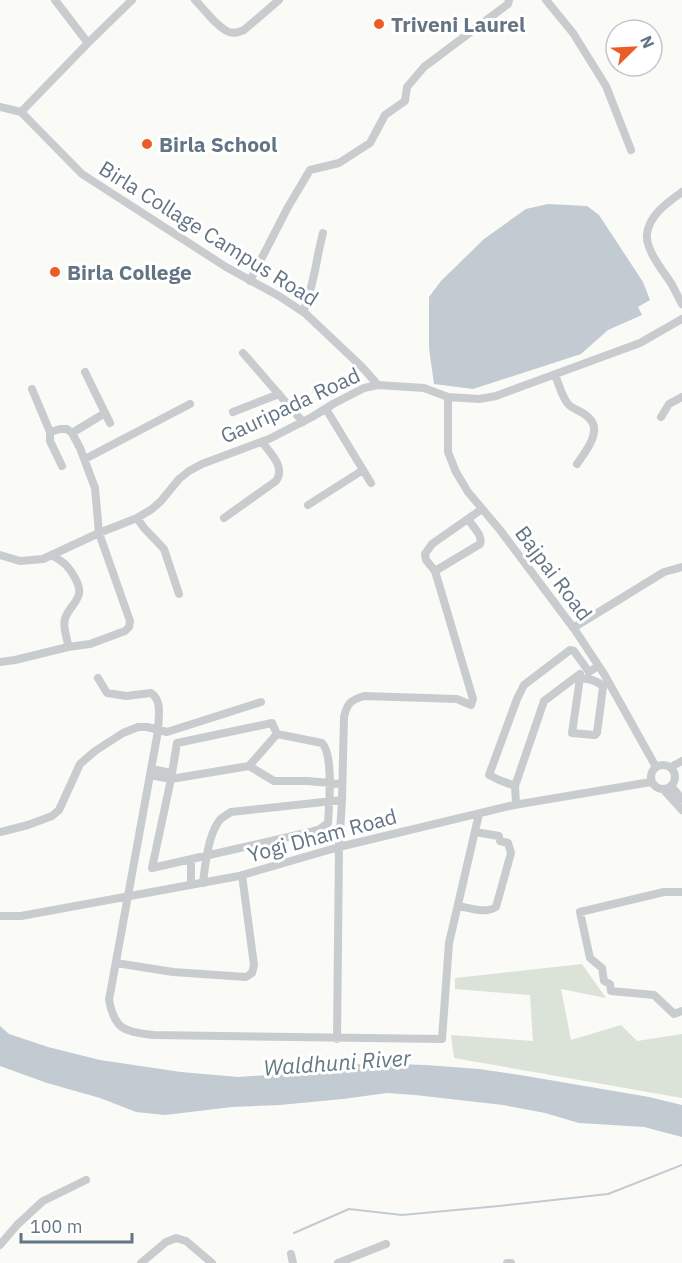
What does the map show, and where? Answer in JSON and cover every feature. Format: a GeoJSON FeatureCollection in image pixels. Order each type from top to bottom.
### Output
{"type":"FeatureCollection","features":[{"type":"Feature","properties":{"kind":"street"},"geometry":{"type":"LineString","coordinates":[[55,0],[88,43]]}},
{"type":"Feature","properties":{"kind":"street"},"geometry":{"type":"LineString","coordinates":[[0,107],[21,112],[132,0]]}},
{"type":"Feature","properties":{"kind":"street"},"geometry":{"type":"LineString","coordinates":[[195,0],[222,27],[230,33],[238,33],[279,0]]}},
{"type":"Feature","properties":{"kind":"street"},"geometry":{"type":"LineString","coordinates":[[250,280],[310,170],[339,163],[370,143],[385,115],[405,101],[407,87],[424,67],[508,4],[509,0]]}},
{"type":"Feature","properties":{"kind":"street"},"geometry":{"type":"LineString","coordinates":[[546,0],[573,33],[606,86],[631,150]]}},
{"type":"Feature","properties":{"kind":"street","name":"Birla Collage Campus Road"},"geometry":{"type":"LineString","coordinates":[[21,112],[82,174],[226,267],[303,312],[350,355],[378,385]]}},
{"type":"Feature","properties":{"kind":"street"},"geometry":{"type":"LineString","coordinates":[[682,192],[665,204],[649,225],[646,235],[654,257],[682,304]]}},
{"type":"Feature","properties":{"kind":"street"},"geometry":{"type":"LineString","coordinates":[[303,312],[309,297],[323,233]]}},
{"type":"Feature","properties":{"kind":"street","name":"Gauripada Road"},"geometry":{"type":"LineString","coordinates":[[0,555],[20,561],[44,559],[137,518],[161,501],[178,478],[189,471],[262,442],[364,388],[378,385],[424,388],[448,397],[479,399],[496,396],[640,343],[682,319]]}},
{"type":"Feature","properties":{"kind":"street"},"geometry":{"type":"LineString","coordinates":[[243,353],[303,422]]}},
{"type":"Feature","properties":{"kind":"street"},"geometry":{"type":"LineString","coordinates":[[85,372],[110,423]]}},
{"type":"Feature","properties":{"kind":"street"},"geometry":{"type":"LineString","coordinates":[[555,375],[568,403],[588,417],[595,432],[577,464]]}},
{"type":"Feature","properties":{"kind":"street"},"geometry":{"type":"LineString","coordinates":[[32,389],[50,432],[50,441],[62,466]]}},
{"type":"Feature","properties":{"kind":"street"},"geometry":{"type":"LineString","coordinates":[[233,412],[279,394]]}},
{"type":"Feature","properties":{"kind":"street","name":"Bajpai Road"},"geometry":{"type":"LineString","coordinates":[[448,397],[448,452],[456,472],[468,492],[500,530],[573,628],[598,666],[656,767]]}},
{"type":"Feature","properties":{"kind":"street"},"geometry":{"type":"LineString","coordinates":[[661,417],[669,404],[682,397]]}},
{"type":"Feature","properties":{"kind":"street"},"geometry":{"type":"LineString","coordinates":[[85,459],[190,404]]}},
{"type":"Feature","properties":{"kind":"street"},"geometry":{"type":"LineString","coordinates":[[326,409],[371,483]]}},
{"type":"Feature","properties":{"kind":"street"},"geometry":{"type":"LineString","coordinates":[[72,433],[105,413]]}},
{"type":"Feature","properties":{"kind":"street"},"geometry":{"type":"LineString","coordinates":[[0,662],[90,644],[125,631],[129,627],[129,614],[99,533],[95,488],[85,459],[72,433],[67,429],[50,432]]}},
{"type":"Feature","properties":{"kind":"street"},"geometry":{"type":"LineString","coordinates":[[224,518],[280,476],[279,466],[262,442]]}},
{"type":"Feature","properties":{"kind":"street"},"geometry":{"type":"LineString","coordinates":[[308,505],[363,470]]}},
{"type":"Feature","properties":{"kind":"street"},"geometry":{"type":"LineString","coordinates":[[337,1039],[339,847],[346,707],[354,699],[364,696],[457,699],[471,705],[473,699],[435,571],[426,560],[425,554],[432,544],[482,509]]}},
{"type":"Feature","properties":{"kind":"street"},"geometry":{"type":"LineString","coordinates":[[137,518],[164,549],[179,594]]}},
{"type":"Feature","properties":{"kind":"street"},"geometry":{"type":"LineString","coordinates":[[435,571],[482,541],[468,519]]}},
{"type":"Feature","properties":{"kind":"street"},"geometry":{"type":"LineString","coordinates":[[53,555],[65,564],[78,586],[79,593],[65,619],[64,627],[69,648]]}},
{"type":"Feature","properties":{"kind":"street"},"geometry":{"type":"LineString","coordinates":[[573,628],[664,572],[682,567]]}},
{"type":"Feature","properties":{"kind":"street"},"geometry":{"type":"LineString","coordinates":[[515,786],[491,777],[489,771],[524,685],[570,650],[574,651],[586,670]]}},
{"type":"Feature","properties":{"kind":"street"},"geometry":{"type":"LineString","coordinates":[[586,670],[589,672],[598,666]]}},
{"type":"Feature","properties":{"kind":"street"},"geometry":{"type":"LineString","coordinates":[[516,805],[515,786],[544,701],[586,670]]}},
{"type":"Feature","properties":{"kind":"street"},"geometry":{"type":"LineString","coordinates":[[579,677],[599,682],[603,687],[595,735],[572,733],[579,677]]}},
{"type":"Feature","properties":{"kind":"street"},"geometry":{"type":"LineString","coordinates":[[98,678],[106,693],[126,696],[151,693],[159,702],[158,731],[109,1000],[117,1023],[132,1032],[153,1035],[442,1040],[449,943],[479,814]]}},
{"type":"Feature","properties":{"kind":"street"},"geometry":{"type":"LineString","coordinates":[[0,832],[52,816],[59,810],[80,764],[123,733],[138,727],[167,732],[261,702]]}},
{"type":"Feature","properties":{"kind":"street"},"geometry":{"type":"LineString","coordinates":[[272,723],[277,734],[322,742],[327,748],[330,783],[328,823],[310,832],[152,868],[177,743],[272,723]]}},
{"type":"Feature","properties":{"kind":"street"},"geometry":{"type":"LineString","coordinates":[[249,766],[277,734]]}},
{"type":"Feature","properties":{"kind":"street"},"geometry":{"type":"LineString","coordinates":[[671,767],[682,761]]}},
{"type":"Feature","properties":{"kind":"street"},"geometry":{"type":"LineString","coordinates":[[667,788],[675,779],[674,771],[663,764],[651,773],[651,782],[656,787],[667,788],[682,799]]}},
{"type":"Feature","properties":{"kind":"street"},"geometry":{"type":"LineString","coordinates":[[150,772],[172,776],[249,766],[274,780],[342,784]]}},
{"type":"Feature","properties":{"kind":"street","name":"Yogi Dham Road"},"geometry":{"type":"LineString","coordinates":[[0,916],[21,916],[242,875],[339,847],[516,805],[651,782]]}},
{"type":"Feature","properties":{"kind":"street"},"geometry":{"type":"LineString","coordinates":[[667,788],[682,810]]}},
{"type":"Feature","properties":{"kind":"street"},"geometry":{"type":"LineString","coordinates":[[203,883],[206,856],[216,828],[220,820],[231,812],[342,800]]}},
{"type":"Feature","properties":{"kind":"street"},"geometry":{"type":"LineString","coordinates":[[458,906],[486,911],[496,908],[512,853],[508,843],[501,841],[499,836],[475,832]]}},
{"type":"Feature","properties":{"kind":"street"},"geometry":{"type":"LineString","coordinates":[[191,860],[191,884]]}},
{"type":"Feature","properties":{"kind":"street"},"geometry":{"type":"LineString","coordinates":[[116,963],[173,972],[246,977],[252,973],[254,965],[242,875]]}},
{"type":"Feature","properties":{"kind":"street"},"geometry":{"type":"LineString","coordinates":[[682,892],[664,892],[580,912],[590,958],[602,968],[604,981],[610,984],[610,991],[654,995],[674,1014],[682,1011]]}},
{"type":"Feature","properties":{"kind":"street"},"geometry":{"type":"LineString","coordinates":[[0,1245],[43,1201],[86,1180]]}},
{"type":"Feature","properties":{"kind":"street"},"geometry":{"type":"LineString","coordinates":[[141,1263],[166,1242],[176,1238],[186,1241],[213,1263]]}},
{"type":"Feature","properties":{"kind":"street"},"geometry":{"type":"LineString","coordinates":[[338,1263],[386,1244]]}},
{"type":"Feature","properties":{"kind":"street"},"geometry":{"type":"LineString","coordinates":[[291,1254],[293,1263]]}},
{"type":"Feature","properties":{"kind":"shaded area"},"geometry":{"type":"Polygon","coordinates":[[[548,204],[587,206],[599,215],[643,282],[650,300],[638,307],[642,315],[608,330],[581,354],[473,389],[434,384],[429,348],[429,297],[441,281],[484,239],[526,209],[548,204]]]}},
{"type":"Feature","properties":{"kind":"shaded area"},"geometry":{"type":"Polygon","coordinates":[[[582,964],[606,998],[561,989],[571,1040],[621,1025],[637,1041],[682,1034],[682,1098],[454,1058],[451,1035],[533,1041],[530,995],[455,989],[455,978],[582,964]]]}},
{"type":"Feature","properties":{"kind":"shaded area"},"geometry":{"type":"Polygon","coordinates":[[[0,1026],[9,1034],[48,1047],[100,1060],[181,1072],[238,1077],[296,1073],[368,1063],[479,1069],[520,1075],[649,1097],[682,1105],[682,1137],[644,1127],[579,1123],[545,1113],[503,1105],[387,1093],[165,1115],[136,1112],[0,1066],[0,1026]]]}},
{"type":"Feature","properties":{"kind":"waterway"},"geometry":{"type":"LineString","coordinates":[[294,1233],[349,1209],[402,1215],[608,1194],[682,1165]]}},
{"type":"Feature","properties":{"kind":"place","name":"Triveni Laurel"},"geometry":{"type":"Point","coordinates":[379,24]}},
{"type":"Feature","properties":{"kind":"place","name":"Birla School"},"geometry":{"type":"Point","coordinates":[147,144]}},
{"type":"Feature","properties":{"kind":"place","name":"Birla College"},"geometry":{"type":"Point","coordinates":[55,272]}},
{"type":"Feature","properties":{"kind":"water label","name":"Waldhuni River"},"geometry":{"type":"Point","coordinates":[337,1062]}}]}
